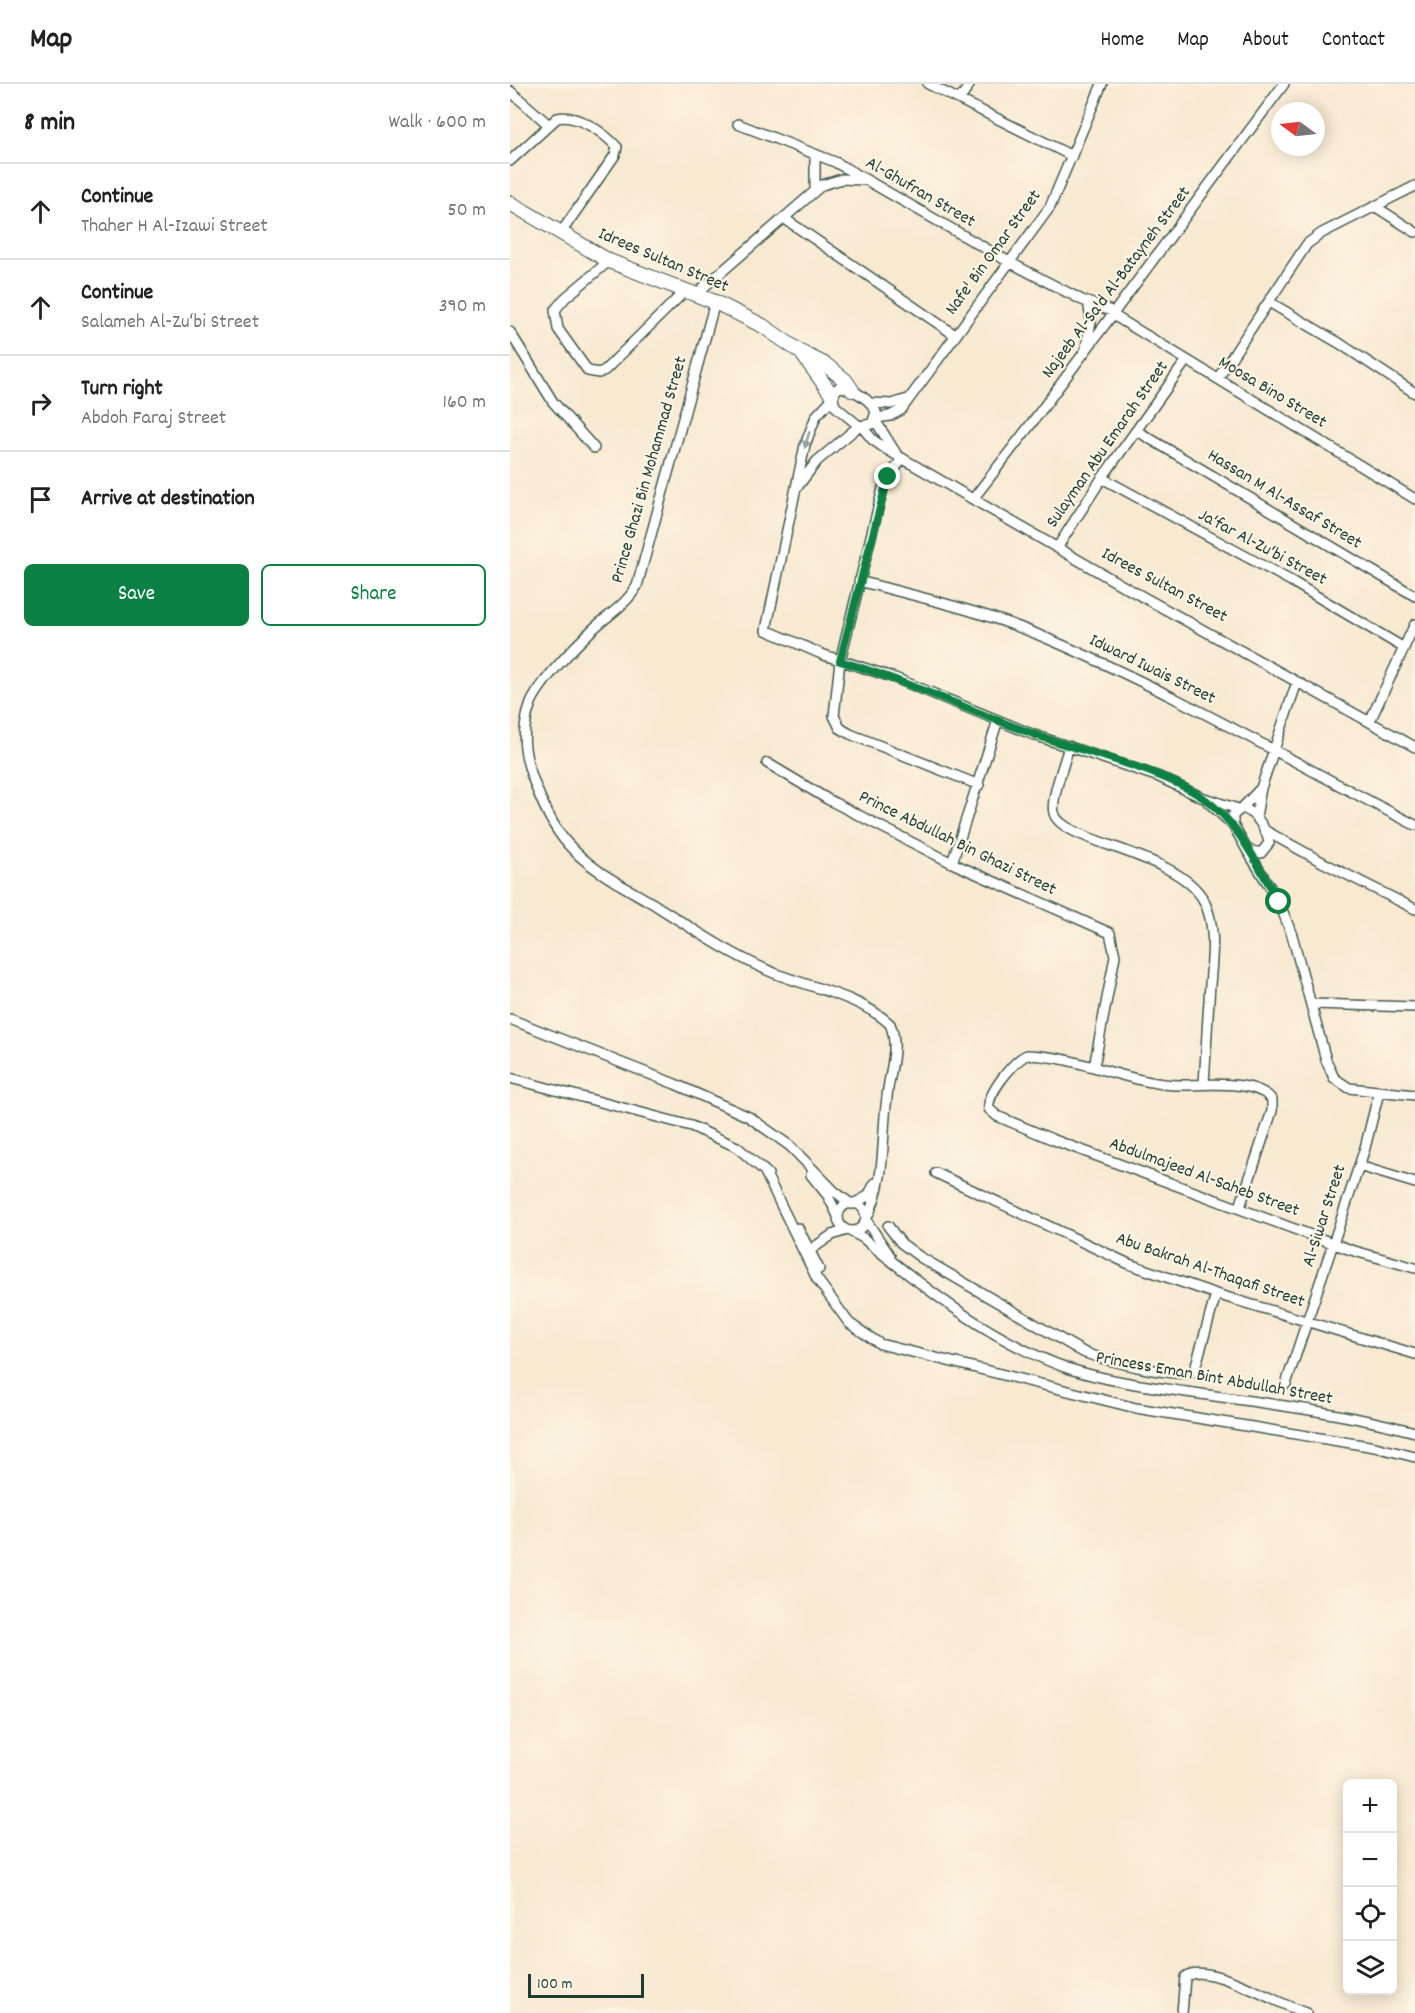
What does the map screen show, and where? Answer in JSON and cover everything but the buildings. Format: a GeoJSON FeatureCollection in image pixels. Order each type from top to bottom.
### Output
{"type":"FeatureCollection","features":[{"type":"Feature","properties":{"kind":"street"},"geometry":{"type":"LineString","coordinates":[[928,84],[1072,156]]}},
{"type":"Feature","properties":{"kind":"street"},"geometry":{"type":"LineString","coordinates":[[960,99],[970,84]]}},
{"type":"Feature","properties":{"kind":"street","name":"Nafe' Bin Omar Street"},"geometry":{"type":"LineString","coordinates":[[797,488],[817,461],[844,442],[860,426],[869,426],[875,419],[895,414],[911,398],[1050,207],[1102,84]]}},
{"type":"Feature","properties":{"kind":"street","name":"Najeeb Al-Sa'd Al-Batayneh Street"},"geometry":{"type":"LineString","coordinates":[[973,499],[1284,84]]}},
{"type":"Feature","properties":{"kind":"street"},"geometry":{"type":"LineString","coordinates":[[510,91],[549,125]]}},
{"type":"Feature","properties":{"kind":"street"},"geometry":{"type":"LineString","coordinates":[[510,161],[558,117],[575,119],[609,139],[617,149],[583,205],[560,234]]}},
{"type":"Feature","properties":{"kind":"street","name":"Al-Ghufran Street"},"geometry":{"type":"LineString","coordinates":[[738,124],[815,154],[1011,263],[1112,315]]}},
{"type":"Feature","properties":{"kind":"street"},"geometry":{"type":"LineString","coordinates":[[815,154],[815,190]]}},
{"type":"Feature","properties":{"kind":"street"},"geometry":{"type":"LineString","coordinates":[[609,261],[565,297],[555,310],[558,329],[588,371],[593,373],[605,370],[690,292],[785,219],[815,190],[836,180],[867,181]]}},
{"type":"Feature","properties":{"kind":"street"},"geometry":{"type":"LineString","coordinates":[[1218,378],[1307,244],[1322,233],[1415,186]]}},
{"type":"Feature","properties":{"kind":"street","name":"Idrees Sultan Street"},"geometry":{"type":"LineString","coordinates":[[510,203],[609,261],[715,302],[763,326],[802,353],[826,365],[845,380],[852,390]]}},
{"type":"Feature","properties":{"kind":"street"},"geometry":{"type":"LineString","coordinates":[[1376,207],[1415,232]]}},
{"type":"Feature","properties":{"kind":"street"},"geometry":{"type":"LineString","coordinates":[[785,219],[956,335]]}},
{"type":"Feature","properties":{"kind":"street","name":"Prince Ghazi Bin Mohammad Street"},"geometry":{"type":"LineString","coordinates":[[715,302],[637,586],[630,599],[592,630],[532,701],[527,717],[525,748],[540,794],[551,817],[565,842],[584,859],[621,885],[736,954],[772,972],[868,1008],[890,1024],[894,1044],[886,1098],[882,1161]]}},
{"type":"Feature","properties":{"kind":"street"},"geometry":{"type":"LineString","coordinates":[[1269,302],[1339,343],[1415,393]]}},
{"type":"Feature","properties":{"kind":"street"},"geometry":{"type":"LineString","coordinates":[[1083,355],[1091,322],[1086,303]]}},
{"type":"Feature","properties":{"kind":"street","name":"Moosa Bino Street"},"geometry":{"type":"LineString","coordinates":[[1112,315],[1415,499]]}},
{"type":"Feature","properties":{"kind":"street"},"geometry":{"type":"LineString","coordinates":[[510,332],[553,402],[594,448]]}},
{"type":"Feature","properties":{"kind":"street","name":"Idrees Sultan Street"},"geometry":{"type":"LineString","coordinates":[[802,353],[839,410],[860,426],[873,440],[899,457],[1057,548],[1415,747]]}},
{"type":"Feature","properties":{"kind":"street","name":"Sulayman Abu Emarah Street"},"geometry":{"type":"LineString","coordinates":[[1057,548],[1102,478],[1186,361]]}},
{"type":"Feature","properties":{"kind":"street"},"geometry":{"type":"LineString","coordinates":[[911,398],[891,404],[871,404],[852,390],[839,387],[821,408],[810,430],[766,630],[777,637],[840,661],[895,678],[998,720],[1159,777],[1201,797],[1250,811],[1269,839],[1266,849],[1265,877]]}},
{"type":"Feature","properties":{"kind":"street","name":"Idrees Sultan Street"},"geometry":{"type":"LineString","coordinates":[[871,404],[875,410],[875,419],[899,457]]}},
{"type":"Feature","properties":{"kind":"street","name":"Hassan M Al-Assaf Street"},"geometry":{"type":"LineString","coordinates":[[1137,431],[1415,596]]}},
{"type":"Feature","properties":{"kind":"street"},"geometry":{"type":"LineString","coordinates":[[899,457],[883,488],[859,581],[840,661],[834,716],[840,728],[850,735],[979,785]]}},
{"type":"Feature","properties":{"kind":"street","name":"Ja‘far Al-Zu‘bi Street"},"geometry":{"type":"LineString","coordinates":[[1102,478],[1291,581],[1404,648]]}},
{"type":"Feature","properties":{"kind":"street","name":"Idward Iwais Street"},"geometry":{"type":"LineString","coordinates":[[859,581],[964,610],[1047,638],[1275,749],[1415,825]]}},
{"type":"Feature","properties":{"kind":"street"},"geometry":{"type":"LineString","coordinates":[[1370,721],[1415,624]]}},
{"type":"Feature","properties":{"kind":"street"},"geometry":{"type":"LineString","coordinates":[[1256,817],[1260,788],[1297,682]]}},
{"type":"Feature","properties":{"kind":"street"},"geometry":{"type":"LineString","coordinates":[[952,863],[979,785],[998,720]]}},
{"type":"Feature","properties":{"kind":"street"},"geometry":{"type":"LineString","coordinates":[[1069,746],[1053,809],[1058,821],[1081,834],[1166,866],[1188,881],[1204,901],[1210,922],[1212,949],[1204,1083]]}},
{"type":"Feature","properties":{"kind":"street","name":"Prince Abdullah Bin Ghazi Street"},"geometry":{"type":"LineString","coordinates":[[767,763],[829,800],[952,863],[1110,933],[1115,956],[1094,1067]]}},
{"type":"Feature","properties":{"kind":"street"},"geometry":{"type":"LineString","coordinates":[[1233,825],[1233,815],[1260,788]]}},
{"type":"Feature","properties":{"kind":"street"},"geometry":{"type":"LineString","coordinates":[[1201,797],[1233,825],[1279,902],[1292,935],[1313,1004],[1326,1060],[1334,1078],[1349,1088],[1415,1095]]}},
{"type":"Feature","properties":{"kind":"street"},"geometry":{"type":"LineString","coordinates":[[1264,830],[1413,909]]}},
{"type":"Feature","properties":{"kind":"street"},"geometry":{"type":"LineString","coordinates":[[1247,850],[1255,854],[1266,849],[1289,845]]}},
{"type":"Feature","properties":{"kind":"street"},"geometry":{"type":"LineString","coordinates":[[1313,1004],[1415,1007]]}},
{"type":"Feature","properties":{"kind":"street"},"geometry":{"type":"LineString","coordinates":[[510,1019],[685,1088],[742,1116],[801,1163],[828,1196],[840,1226],[848,1231]]}},
{"type":"Feature","properties":{"kind":"street","name":"Abdulmajeed Al-Saheb Street"},"geometry":{"type":"LineString","coordinates":[[1094,1067],[1034,1055],[1022,1057],[997,1086],[988,1106],[997,1116],[1054,1140],[1333,1243],[1415,1268]]}},
{"type":"Feature","properties":{"kind":"street"},"geometry":{"type":"LineString","coordinates":[[1094,1067],[1179,1085],[1204,1083],[1256,1089],[1272,1100],[1272,1111],[1240,1207]]}},
{"type":"Feature","properties":{"kind":"street"},"geometry":{"type":"LineString","coordinates":[[510,1078],[691,1126],[737,1147],[764,1170],[805,1249],[816,1276],[849,1323],[858,1332],[880,1344],[1136,1408],[1375,1447],[1415,1457]]}},
{"type":"Feature","properties":{"kind":"street","name":"Al-Siwar Street"},"geometry":{"type":"LineString","coordinates":[[1286,1384],[1359,1166],[1379,1092]]}},
{"type":"Feature","properties":{"kind":"street"},"geometry":{"type":"LineString","coordinates":[[742,1116],[749,1117],[790,1146],[834,1191],[852,1204],[861,1207],[866,1219]]}},
{"type":"Feature","properties":{"kind":"street"},"geometry":{"type":"LineString","coordinates":[[805,1249],[829,1230],[842,1207],[852,1204],[871,1191],[882,1161]]}},
{"type":"Feature","properties":{"kind":"street"},"geometry":{"type":"LineString","coordinates":[[805,1249],[832,1235],[859,1230],[876,1194],[882,1161]]}},
{"type":"Feature","properties":{"kind":"street"},"geometry":{"type":"LineString","coordinates":[[1359,1166],[1415,1183]]}},
{"type":"Feature","properties":{"kind":"street","name":"Abu Bakrah Al-Thaqafi Street"},"geometry":{"type":"LineString","coordinates":[[936,1173],[1115,1258],[1216,1294],[1415,1354]]}},
{"type":"Feature","properties":{"kind":"street","name":"Princess Eman Bint Abdullah Street"},"geometry":{"type":"LineString","coordinates":[[866,1219],[893,1261]]}},
{"type":"Feature","properties":{"kind":"street"},"geometry":{"type":"LineString","coordinates":[[888,1226],[901,1243],[920,1257],[1076,1348],[1103,1358],[1180,1374],[1194,1372],[1216,1294]]}},
{"type":"Feature","properties":{"kind":"street","name":"Princess Eman Bint Abdullah Street"},"geometry":{"type":"LineString","coordinates":[[848,1231],[859,1235],[992,1330],[1035,1354],[1069,1369],[1106,1379],[1278,1406],[1415,1432]]}},
{"type":"Feature","properties":{"kind":"street"},"geometry":{"type":"LineString","coordinates":[[1182,2013],[1185,1977],[1194,1973],[1243,1985],[1290,2009],[1306,2013]]}},
{"type":"Feature","properties":{"kind":"route"},"geometry":{"type":"LineString","coordinates":[[888,477],[883,488],[840,661],[895,678],[1034,735],[1159,777],[1201,797],[1233,825],[1279,902]]}}]}
